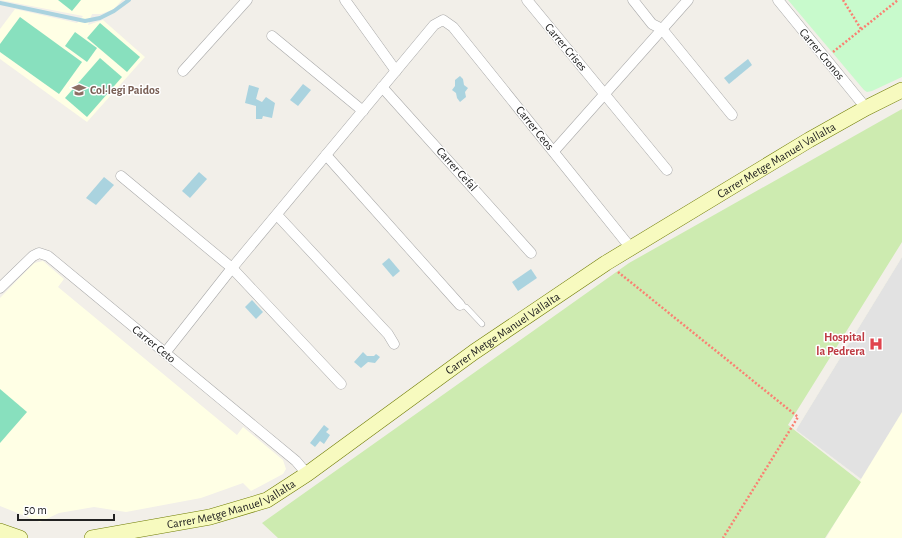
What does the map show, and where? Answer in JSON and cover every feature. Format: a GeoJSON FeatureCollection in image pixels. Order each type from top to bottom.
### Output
{"type":"FeatureCollection","features":[{"type":"Feature","properties":{"kind":"street"},"geometry":{"type":"LineString","coordinates":[[183,71],[246,0]]}},
{"type":"Feature","properties":{"kind":"street"},"geometry":{"type":"LineString","coordinates":[[165,353],[232,268],[396,70],[345,0]]}},
{"type":"Feature","properties":{"kind":"street","name":"Carrer Crises"},"geometry":{"type":"LineString","coordinates":[[527,0],[667,170]]}},
{"type":"Feature","properties":{"kind":"street"},"geometry":{"type":"LineString","coordinates":[[633,0],[652,24],[662,29],[732,115]]}},
{"type":"Feature","properties":{"kind":"street"},"geometry":{"type":"LineString","coordinates":[[554,151],[688,0]]}},
{"type":"Feature","properties":{"kind":"street","name":"Carrer Cronos"},"geometry":{"type":"LineString","coordinates":[[778,0],[866,108]]}},
{"type":"Feature","properties":{"kind":"street","name":"Carrer Ceos"},"geometry":{"type":"LineString","coordinates":[[396,70],[434,25],[443,20],[454,27],[630,247]]}},
{"type":"Feature","properties":{"kind":"street"},"geometry":{"type":"LineString","coordinates":[[272,36],[363,110]]}},
{"type":"Feature","properties":{"kind":"street","name":"Carrer Cefal"},"geometry":{"type":"LineString","coordinates":[[382,87],[531,253]]}},
{"type":"Feature","properties":{"kind":"street","name":"Carrer Metge Manuel Vallalta"},"geometry":{"type":"LineString","coordinates":[[92,538],[152,529],[231,512],[267,500],[307,474],[474,352],[630,247],[866,108],[902,90]]}},
{"type":"Feature","properties":{"kind":"street"},"geometry":{"type":"LineString","coordinates":[[326,155],[460,305]]}},
{"type":"Feature","properties":{"kind":"street"},"geometry":{"type":"LineString","coordinates":[[121,176],[232,268],[341,384]]}},
{"type":"Feature","properties":{"kind":"street"},"geometry":{"type":"LineString","coordinates":[[277,215],[388,334],[394,344]]}},
{"type":"Feature","properties":{"kind":"street","name":"Carrer Ceto"},"geometry":{"type":"LineString","coordinates":[[0,288],[33,256],[44,254],[296,461],[307,474]]}},
{"type":"Feature","properties":{"kind":"street"},"geometry":{"type":"LineString","coordinates":[[0,531],[20,538]]}},
{"type":"Feature","properties":{"kind":"lane"},"geometry":{"type":"LineString","coordinates":[[460,305],[466,307],[482,324]]}},
{"type":"Feature","properties":{"kind":"path"},"geometry":{"type":"LineString","coordinates":[[843,0],[861,29]]}},
{"type":"Feature","properties":{"kind":"path"},"geometry":{"type":"LineString","coordinates":[[825,58],[898,0]]}},
{"type":"Feature","properties":{"kind":"path"},"geometry":{"type":"LineString","coordinates":[[606,263],[798,417],[723,538]]}},
{"type":"Feature","properties":{"kind":"shaded area","name":"Col·legi Paidos"},"geometry":{"type":"Polygon","coordinates":[[[0,0],[122,0],[114,9],[101,14],[92,14],[88,25],[103,20],[145,57],[87,122],[0,59],[0,29],[15,9],[77,23],[83,16],[0,0]]]}},
{"type":"Feature","properties":{"kind":"shaded area","name":"Hospital la Pedrera"},"geometry":{"type":"Polygon","coordinates":[[[902,257],[902,538],[826,538],[861,479],[796,430],[902,257]]]}},
{"type":"Feature","properties":{"kind":"shaded area","name":"Hospital la Pedrera"},"geometry":{"type":"Polygon","coordinates":[[[902,257],[902,412],[861,479],[796,430],[902,257]]]}},
{"type":"Feature","properties":{"kind":"shaded area"},"geometry":{"type":"Polygon","coordinates":[[[43,261],[64,279],[58,287],[237,435],[243,427],[283,460],[286,469],[283,474],[251,491],[243,483],[201,498],[126,512],[94,507],[59,513],[40,522],[0,506],[0,298],[34,263],[43,261]]]}},
{"type":"Feature","properties":{"kind":"green space"},"geometry":{"type":"Polygon","coordinates":[[[58,0],[81,0],[72,11],[58,0]]]}},
{"type":"Feature","properties":{"kind":"green space"},"geometry":{"type":"Polygon","coordinates":[[[788,0],[902,0],[902,77],[872,91],[867,92],[864,90],[788,0]]]}},
{"type":"Feature","properties":{"kind":"green space"},"geometry":{"type":"Polygon","coordinates":[[[20,17],[82,62],[59,94],[0,52],[0,44],[20,17]]]}},
{"type":"Feature","properties":{"kind":"green space"},"geometry":{"type":"Polygon","coordinates":[[[100,23],[140,57],[127,72],[87,38],[100,23]]]}},
{"type":"Feature","properties":{"kind":"green space"},"geometry":{"type":"Polygon","coordinates":[[[75,32],[97,48],[87,62],[65,46],[75,32]]]}},
{"type":"Feature","properties":{"kind":"green space"},"geometry":{"type":"Polygon","coordinates":[[[100,58],[122,77],[87,117],[65,98],[100,58]]]}},
{"type":"Feature","properties":{"kind":"green space"},"geometry":{"type":"Polygon","coordinates":[[[902,109],[902,242],[788,425],[861,482],[825,538],[278,538],[262,523],[629,263],[902,109]]]}},
{"type":"Feature","properties":{"kind":"green space"},"geometry":{"type":"Polygon","coordinates":[[[0,389],[27,412],[0,443],[0,389]]]}},
{"type":"Feature","properties":{"kind":"water"},"geometry":{"type":"Polygon","coordinates":[[[748,59],[752,65],[729,84],[724,78],[748,59]]]}},
{"type":"Feature","properties":{"kind":"water"},"geometry":{"type":"Polygon","coordinates":[[[460,76],[463,79],[464,85],[468,88],[465,92],[466,97],[460,102],[456,93],[452,90],[455,86],[455,80],[460,76]]]}},
{"type":"Feature","properties":{"kind":"water"},"geometry":{"type":"Polygon","coordinates":[[[303,84],[311,90],[298,106],[290,100],[303,84]]]}},
{"type":"Feature","properties":{"kind":"water"},"geometry":{"type":"Polygon","coordinates":[[[249,85],[259,88],[256,99],[262,102],[266,97],[275,103],[272,118],[263,116],[262,119],[256,119],[256,106],[245,103],[249,85]]]}},
{"type":"Feature","properties":{"kind":"water"},"geometry":{"type":"Polygon","coordinates":[[[199,172],[207,179],[190,198],[182,191],[199,172]]]}},
{"type":"Feature","properties":{"kind":"water"},"geometry":{"type":"Polygon","coordinates":[[[104,177],[114,185],[96,205],[86,198],[104,177]]]}},
{"type":"Feature","properties":{"kind":"water"},"geometry":{"type":"Polygon","coordinates":[[[389,258],[400,271],[393,277],[382,264],[389,258]]]}},
{"type":"Feature","properties":{"kind":"water"},"geometry":{"type":"Polygon","coordinates":[[[531,269],[537,278],[518,291],[512,282],[531,269]]]}},
{"type":"Feature","properties":{"kind":"water"},"geometry":{"type":"Polygon","coordinates":[[[252,300],[263,312],[256,319],[245,307],[252,300]]]}},
{"type":"Feature","properties":{"kind":"water"},"geometry":{"type":"Polygon","coordinates":[[[363,352],[367,356],[374,356],[376,354],[380,357],[375,363],[368,362],[361,368],[354,362],[363,352]]]}},
{"type":"Feature","properties":{"kind":"water"},"geometry":{"type":"Polygon","coordinates":[[[324,425],[329,429],[326,432],[330,435],[324,444],[320,441],[315,447],[310,443],[324,425]]]}},
{"type":"Feature","properties":{"kind":"waterway"},"geometry":{"type":"LineString","coordinates":[[0,3],[85,21],[100,18],[114,11],[129,0]]}},
{"type":"Feature","properties":{"kind":"place","name":"Col·legi Paidos"},"geometry":{"type":"Point","coordinates":[79,90]}},
{"type":"Feature","properties":{"kind":"place","name":"Hospital la Pedrera"},"geometry":{"type":"Point","coordinates":[876,344]}}]}
